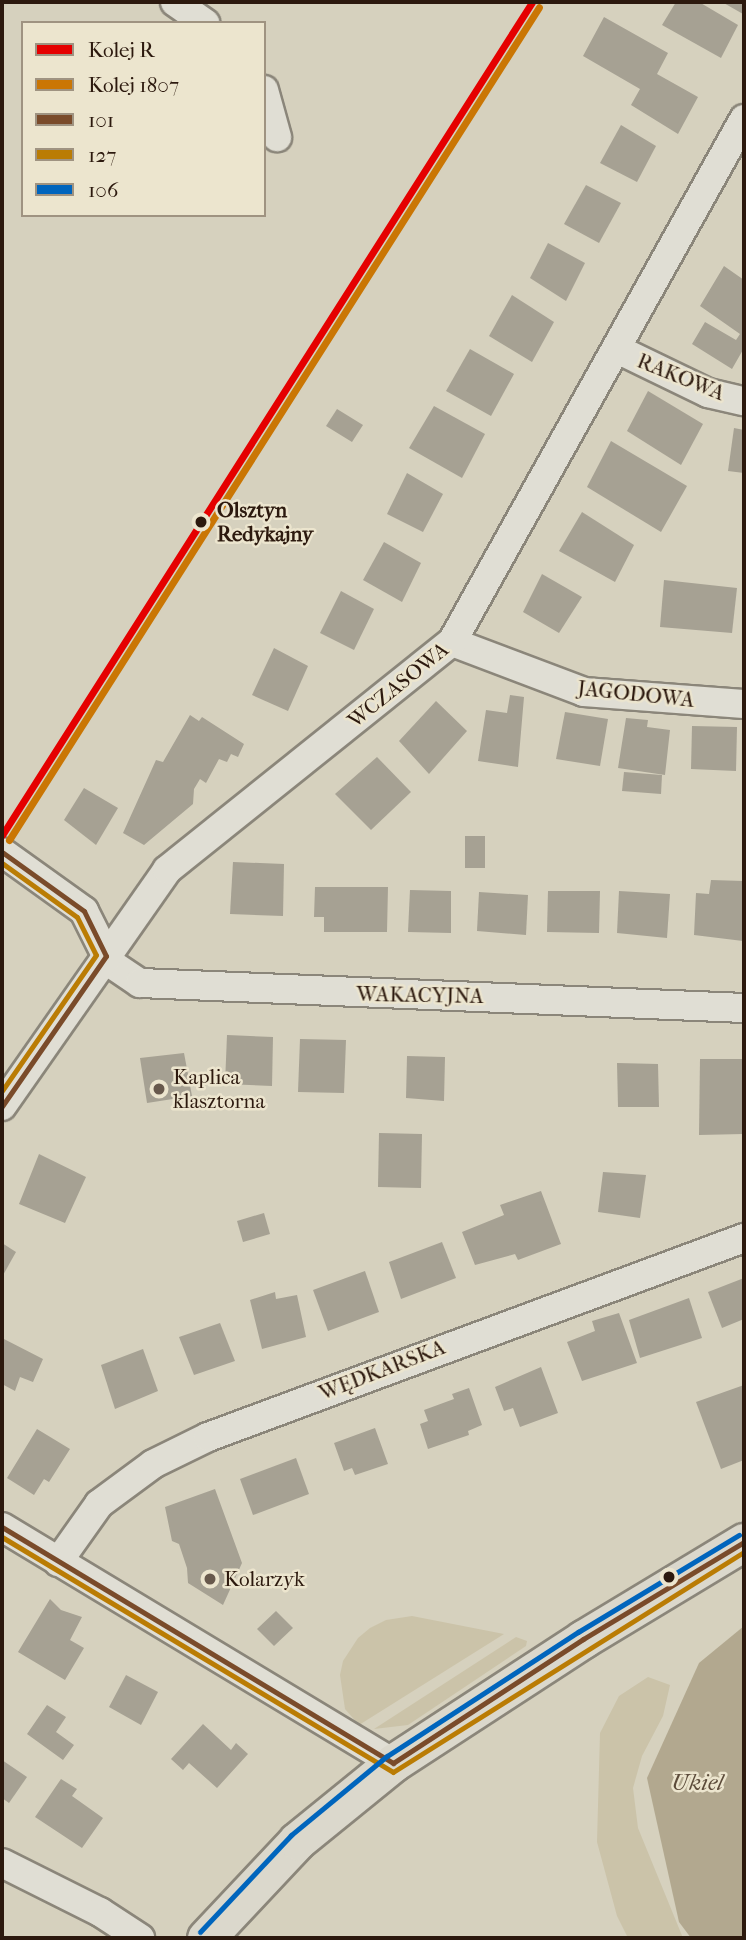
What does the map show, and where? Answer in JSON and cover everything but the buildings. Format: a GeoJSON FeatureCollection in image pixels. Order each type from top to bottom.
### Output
{"type":"FeatureCollection","features":[{"type":"Feature","properties":{"kind":"main road"},"geometry":{"type":"LineString","coordinates":[[206,1938],[297,1841],[393,1763],[583,1639],[744,1542]]}},
{"type":"Feature","properties":{"kind":"street"},"geometry":{"type":"LineString","coordinates":[[175,2],[202,21]]}},
{"type":"Feature","properties":{"kind":"street"},"geometry":{"type":"LineString","coordinates":[[266,97],[277,137]]}},
{"type":"Feature","properties":{"kind":"street","name":"WCZASOWA"},"geometry":{"type":"LineString","coordinates":[[2,1106],[152,886],[174,863],[452,642],[619,350],[744,119]]}},
{"type":"Feature","properties":{"kind":"street","name":"RAKOWA"},"geometry":{"type":"LineString","coordinates":[[619,350],[708,393],[744,401]]}},
{"type":"Feature","properties":{"kind":"street","name":"JAGODOWA"},"geometry":{"type":"LineString","coordinates":[[452,642],[584,692],[744,705]]}},
{"type":"Feature","properties":{"kind":"street"},"geometry":{"type":"LineString","coordinates":[[2,852],[84,911],[106,956]]}},
{"type":"Feature","properties":{"kind":"street","name":"WAKACYJNA"},"geometry":{"type":"LineString","coordinates":[[106,956],[121,973],[154,985],[744,1008]]}},
{"type":"Feature","properties":{"kind":"street","name":"WĘDKARSKA"},"geometry":{"type":"LineString","coordinates":[[58,1562],[99,1504],[153,1464],[208,1437],[744,1238]]}},
{"type":"Feature","properties":{"kind":"street"},"geometry":{"type":"LineString","coordinates":[[2,1527],[393,1763]]}},
{"type":"Feature","properties":{"kind":"street"},"geometry":{"type":"LineString","coordinates":[[2,1863],[100,1912],[139,1938]]}},
{"type":"Feature","properties":{"kind":"shaded area"},"geometry":{"type":"Polygon","coordinates":[[[412,1616],[504,1634],[359,1725],[345,1709],[340,1675],[343,1661],[358,1638],[370,1628],[386,1620],[412,1616]]]}},
{"type":"Feature","properties":{"kind":"shaded area"},"geometry":{"type":"Polygon","coordinates":[[[516,1637],[527,1641],[526,1646],[408,1725],[374,1729],[516,1637]]]}},
{"type":"Feature","properties":{"kind":"shaded area"},"geometry":{"type":"Polygon","coordinates":[[[648,1677],[670,1685],[663,1716],[642,1756],[633,1788],[638,1828],[683,1938],[628,1938],[617,1916],[597,1842],[600,1733],[619,1696],[648,1677]]]}},
{"type":"Feature","properties":{"kind":"water","name":"Ukiel"},"geometry":{"type":"Polygon","coordinates":[[[744,1626],[744,1938],[691,1938],[679,1922],[647,1778],[699,1663],[744,1626]]]}},
{"type":"Feature","properties":{"kind":"rail line","name":"R"},"geometry":{"type":"LineString","coordinates":[[2,835],[532,2]]}},
{"type":"Feature","properties":{"kind":"rail line","name":"1807"},"geometry":{"type":"LineString","coordinates":[[9,840],[539,7]]}},
{"type":"Feature","properties":{"kind":"transit line","name":"101"},"geometry":{"type":"LineString","coordinates":[[2,852],[84,911],[106,956],[2,1106]]}},
{"type":"Feature","properties":{"kind":"transit line","name":"127"},"geometry":{"type":"LineString","coordinates":[[2,863],[77,917],[96,955],[2,1091]]}},
{"type":"Feature","properties":{"kind":"transit line","name":"101"},"geometry":{"type":"LineString","coordinates":[[2,1527],[393,1763],[583,1639],[744,1542]]}},
{"type":"Feature","properties":{"kind":"transit line","name":"106"},"geometry":{"type":"LineString","coordinates":[[200,1932],[291,1835],[387,1756],[578,1632],[739,1535]]}},
{"type":"Feature","properties":{"kind":"transit line","name":"127"},"geometry":{"type":"LineString","coordinates":[[2,1537],[393,1772],[744,1552]]}},
{"type":"Feature","properties":{"kind":"place","name":"Olsztyn Redykajny"},"geometry":{"type":"Point","coordinates":[201,522]}},
{"type":"Feature","properties":{"kind":"place","name":"Kaplica klasztorna"},"geometry":{"type":"Point","coordinates":[159,1089]}},
{"type":"Feature","properties":{"kind":"place","name":"Kolarzyk"},"geometry":{"type":"Point","coordinates":[210,1579]}}]}
